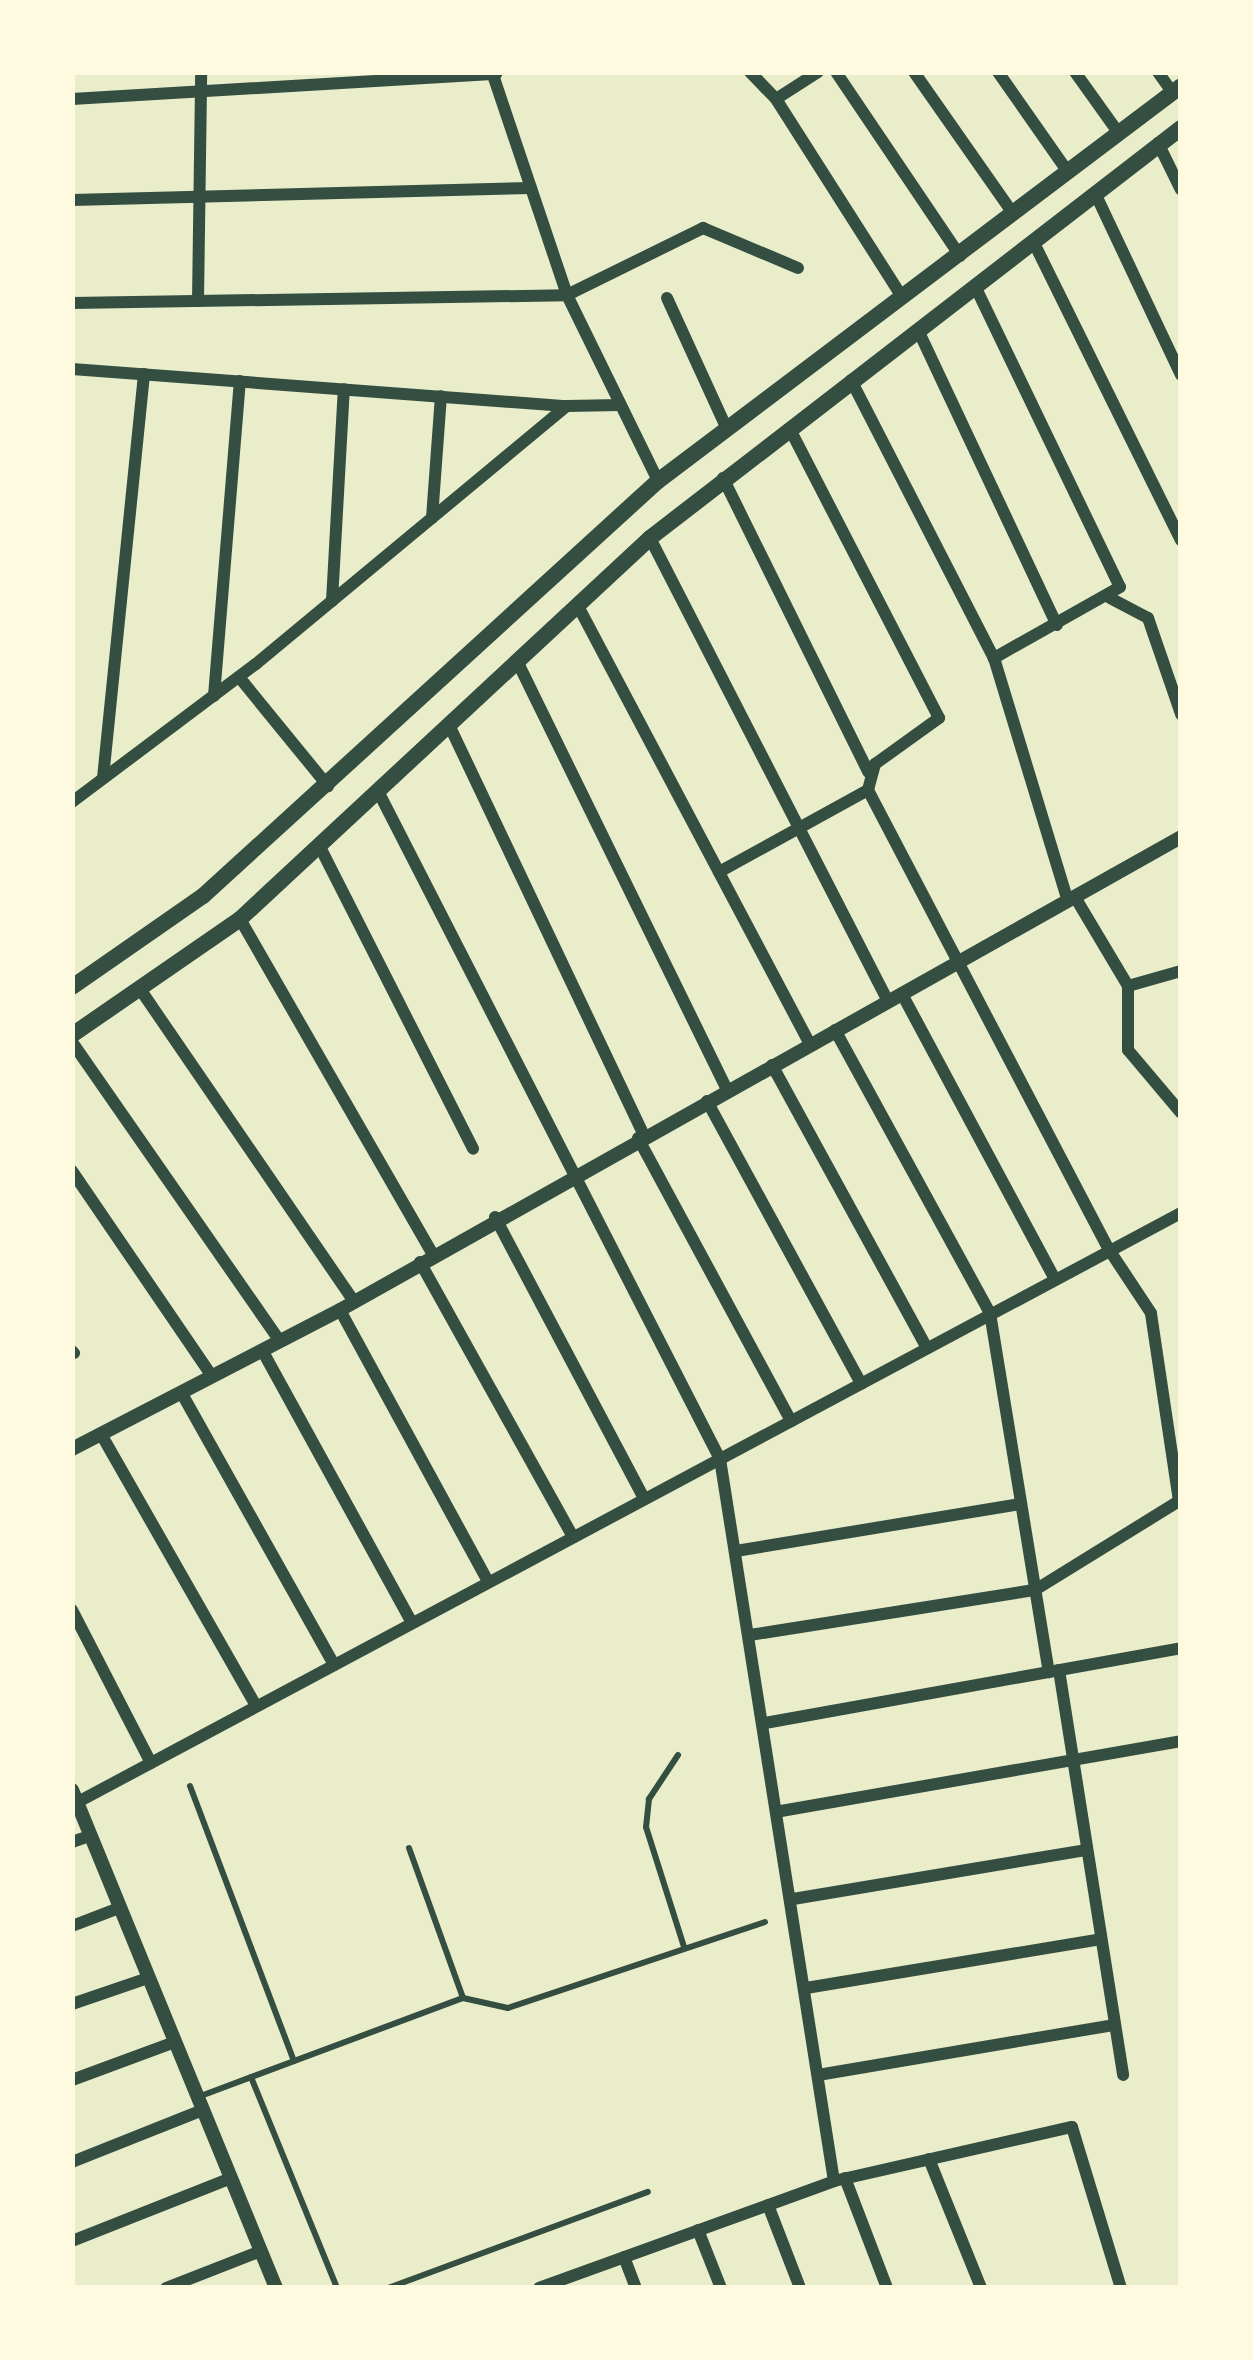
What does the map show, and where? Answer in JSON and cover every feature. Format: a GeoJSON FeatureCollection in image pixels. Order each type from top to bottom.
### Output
{"type":"FeatureCollection","features":[{"type":"Feature","properties":{"kind":"main road"},"geometry":{"type":"LineString","coordinates":[[72,987],[202,896],[658,481],[1176,89]]}},
{"type":"Feature","properties":{"kind":"main road"},"geometry":{"type":"LineString","coordinates":[[72,1038],[240,919],[380,795],[650,538],[723,478],[1181,128]]}},
{"type":"Feature","properties":{"kind":"street"},"geometry":{"type":"LineString","coordinates":[[198,301],[201,72]]}},
{"type":"Feature","properties":{"kind":"street"},"geometry":{"type":"LineString","coordinates":[[750,72],[776,99],[902,297]]}},
{"type":"Feature","properties":{"kind":"street"},"geometry":{"type":"LineString","coordinates":[[776,99],[818,72]]}},
{"type":"Feature","properties":{"kind":"street"},"geometry":{"type":"LineString","coordinates":[[836,72],[960,256]]}},
{"type":"Feature","properties":{"kind":"street"},"geometry":{"type":"LineString","coordinates":[[914,72],[1012,212]]}},
{"type":"Feature","properties":{"kind":"street"},"geometry":{"type":"LineString","coordinates":[[998,72],[1068,172]]}},
{"type":"Feature","properties":{"kind":"street"},"geometry":{"type":"LineString","coordinates":[[1075,72],[1118,132]]}},
{"type":"Feature","properties":{"kind":"street"},"geometry":{"type":"LineString","coordinates":[[1158,72],[1176,89]]}},
{"type":"Feature","properties":{"kind":"street"},"geometry":{"type":"LineString","coordinates":[[72,99],[495,73],[567,296],[658,481]]}},
{"type":"Feature","properties":{"kind":"street"},"geometry":{"type":"LineString","coordinates":[[1158,143],[1181,190]]}},
{"type":"Feature","properties":{"kind":"street"},"geometry":{"type":"LineString","coordinates":[[72,200],[531,188]]}},
{"type":"Feature","properties":{"kind":"street"},"geometry":{"type":"LineString","coordinates":[[1095,193],[1181,375]]}},
{"type":"Feature","properties":{"kind":"street"},"geometry":{"type":"LineString","coordinates":[[72,303],[567,296],[703,228],[798,268]]}},
{"type":"Feature","properties":{"kind":"street"},"geometry":{"type":"LineString","coordinates":[[1033,241],[1176,512],[1181,540]]}},
{"type":"Feature","properties":{"kind":"street"},"geometry":{"type":"LineString","coordinates":[[975,286],[1120,587],[1110,598],[994,658]]}},
{"type":"Feature","properties":{"kind":"street"},"geometry":{"type":"LineString","coordinates":[[667,298],[727,429]]}},
{"type":"Feature","properties":{"kind":"street"},"geometry":{"type":"LineString","coordinates":[[918,330],[1057,625]]}},
{"type":"Feature","properties":{"kind":"street"},"geometry":{"type":"LineString","coordinates":[[72,369],[567,406],[620,405]]}},
{"type":"Feature","properties":{"kind":"street"},"geometry":{"type":"LineString","coordinates":[[103,778],[144,374]]}},
{"type":"Feature","properties":{"kind":"street"},"geometry":{"type":"LineString","coordinates":[[851,380],[994,658],[1071,899],[1128,986],[1129,1050],[1181,1113]]}},
{"type":"Feature","properties":{"kind":"street"},"geometry":{"type":"LineString","coordinates":[[214,695],[240,381]]}},
{"type":"Feature","properties":{"kind":"street"},"geometry":{"type":"LineString","coordinates":[[332,601],[344,389]]}},
{"type":"Feature","properties":{"kind":"street"},"geometry":{"type":"LineString","coordinates":[[432,518],[441,396]]}},
{"type":"Feature","properties":{"kind":"street"},"geometry":{"type":"LineString","coordinates":[[72,802],[239,677],[567,406]]}},
{"type":"Feature","properties":{"kind":"street"},"geometry":{"type":"LineString","coordinates":[[789,428],[939,718],[868,772]]}},
{"type":"Feature","properties":{"kind":"street"},"geometry":{"type":"LineString","coordinates":[[723,478],[868,772],[868,790],[956,964],[1108,1248],[1151,1313],[1179,1501],[1035,1590],[750,1635]]}},
{"type":"Feature","properties":{"kind":"street"},"geometry":{"type":"LineString","coordinates":[[650,538],[797,830],[1054,1278]]}},
{"type":"Feature","properties":{"kind":"street"},"geometry":{"type":"LineString","coordinates":[[1110,598],[1148,618],[1181,714]]}},
{"type":"Feature","properties":{"kind":"street"},"geometry":{"type":"LineString","coordinates":[[578,606],[810,1044]]}},
{"type":"Feature","properties":{"kind":"street"},"geometry":{"type":"LineString","coordinates":[[518,663],[727,1090]]}},
{"type":"Feature","properties":{"kind":"street"},"geometry":{"type":"LineString","coordinates":[[239,677],[328,786]]}},
{"type":"Feature","properties":{"kind":"street"},"geometry":{"type":"LineString","coordinates":[[451,729],[641,1137],[791,1421]]}},
{"type":"Feature","properties":{"kind":"street"},"geometry":{"type":"LineString","coordinates":[[719,872],[868,790]]}},
{"type":"Feature","properties":{"kind":"street"},"geometry":{"type":"LineString","coordinates":[[380,795],[570,1176],[720,1459],[781,1811],[818,2075],[839,2180],[887,2288]]}},
{"type":"Feature","properties":{"kind":"street"},"geometry":{"type":"LineString","coordinates":[[72,1449],[347,1306],[495,1217],[1181,837]]}},
{"type":"Feature","properties":{"kind":"street"},"geometry":{"type":"LineString","coordinates":[[321,849],[473,1149]]}},
{"type":"Feature","properties":{"kind":"street"},"geometry":{"type":"LineString","coordinates":[[240,919],[573,1537]]}},
{"type":"Feature","properties":{"kind":"street"},"geometry":{"type":"LineString","coordinates":[[1128,986],[1181,971]]}},
{"type":"Feature","properties":{"kind":"street"},"geometry":{"type":"LineString","coordinates":[[140,989],[347,1306],[488,1582]]}},
{"type":"Feature","properties":{"kind":"street"},"geometry":{"type":"LineString","coordinates":[[835,1030],[990,1313],[1035,1590],[1073,1760],[1123,2075]]}},
{"type":"Feature","properties":{"kind":"street"},"geometry":{"type":"LineString","coordinates":[[72,1038],[280,1341]]}},
{"type":"Feature","properties":{"kind":"street"},"geometry":{"type":"LineString","coordinates":[[772,1065],[927,1348]]}},
{"type":"Feature","properties":{"kind":"street"},"geometry":{"type":"LineString","coordinates":[[707,1100],[861,1384]]}},
{"type":"Feature","properties":{"kind":"street"},"geometry":{"type":"LineString","coordinates":[[72,1171],[212,1376]]}},
{"type":"Feature","properties":{"kind":"street"},"geometry":{"type":"LineString","coordinates":[[276,2288],[74,1797],[152,1763],[1181,1213]]}},
{"type":"Feature","properties":{"kind":"street"},"geometry":{"type":"LineString","coordinates":[[495,1217],[644,1499]]}},
{"type":"Feature","properties":{"kind":"street"},"geometry":{"type":"LineString","coordinates":[[262,1350],[412,1623]]}},
{"type":"Feature","properties":{"kind":"street"},"geometry":{"type":"LineString","coordinates":[[181,1392],[334,1665]]}},
{"type":"Feature","properties":{"kind":"street"},"geometry":{"type":"LineString","coordinates":[[101,1434],[256,1706]]}},
{"type":"Feature","properties":{"kind":"street"},"geometry":{"type":"LineString","coordinates":[[736,1551],[1021,1504]]}},
{"type":"Feature","properties":{"kind":"street"},"geometry":{"type":"LineString","coordinates":[[72,1610],[152,1763]]}},
{"type":"Feature","properties":{"kind":"street"},"geometry":{"type":"LineString","coordinates":[[765,1723],[1181,1648]]}},
{"type":"Feature","properties":{"kind":"street"},"geometry":{"type":"LineString","coordinates":[[781,1811],[1181,1741]]}},
{"type":"Feature","properties":{"kind":"street"},"geometry":{"type":"LineString","coordinates":[[72,1842],[89,1836]]}},
{"type":"Feature","properties":{"kind":"street"},"geometry":{"type":"LineString","coordinates":[[793,1899],[1087,1850]]}},
{"type":"Feature","properties":{"kind":"street"},"geometry":{"type":"LineString","coordinates":[[72,1926],[119,1909]]}},
{"type":"Feature","properties":{"kind":"street"},"geometry":{"type":"LineString","coordinates":[[806,1988],[1101,1939]]}},
{"type":"Feature","properties":{"kind":"street"},"geometry":{"type":"LineString","coordinates":[[72,2004],[148,1978]]}},
{"type":"Feature","properties":{"kind":"street"},"geometry":{"type":"LineString","coordinates":[[818,2075],[1114,2025]]}},
{"type":"Feature","properties":{"kind":"street"},"geometry":{"type":"LineString","coordinates":[[72,2080],[175,2042]]}},
{"type":"Feature","properties":{"kind":"street"},"geometry":{"type":"LineString","coordinates":[[72,2162],[200,2104]]}},
{"type":"Feature","properties":{"kind":"street"},"geometry":{"type":"LineString","coordinates":[[539,2288],[559,2285],[839,2180],[1072,2127],[1121,2288]]}},
{"type":"Feature","properties":{"kind":"street"},"geometry":{"type":"LineString","coordinates":[[929,2159],[981,2288]]}},
{"type":"Feature","properties":{"kind":"street"},"geometry":{"type":"LineString","coordinates":[[72,2241],[231,2179]]}},
{"type":"Feature","properties":{"kind":"street"},"geometry":{"type":"LineString","coordinates":[[768,2205],[800,2288]]}},
{"type":"Feature","properties":{"kind":"street"},"geometry":{"type":"LineString","coordinates":[[698,2230],[721,2288]]}},
{"type":"Feature","properties":{"kind":"street"},"geometry":{"type":"LineString","coordinates":[[166,2288],[260,2251]]}},
{"type":"Feature","properties":{"kind":"street"},"geometry":{"type":"LineString","coordinates":[[624,2257],[636,2288]]}},
{"type":"Feature","properties":{"kind":"lane"},"geometry":{"type":"LineString","coordinates":[[678,1754],[649,1799],[646,1827],[684,1948]]}},
{"type":"Feature","properties":{"kind":"lane"},"geometry":{"type":"LineString","coordinates":[[190,1786],[294,2061]]}},
{"type":"Feature","properties":{"kind":"lane"},"geometry":{"type":"LineString","coordinates":[[409,1848],[463,1998]]}},
{"type":"Feature","properties":{"kind":"lane"},"geometry":{"type":"LineString","coordinates":[[200,2104],[251,2077],[463,1998],[508,2008],[765,1922]]}},
{"type":"Feature","properties":{"kind":"lane"},"geometry":{"type":"LineString","coordinates":[[251,2077],[338,2288]]}},
{"type":"Feature","properties":{"kind":"lane"},"geometry":{"type":"LineString","coordinates":[[388,2288],[648,2192]]}}]}
